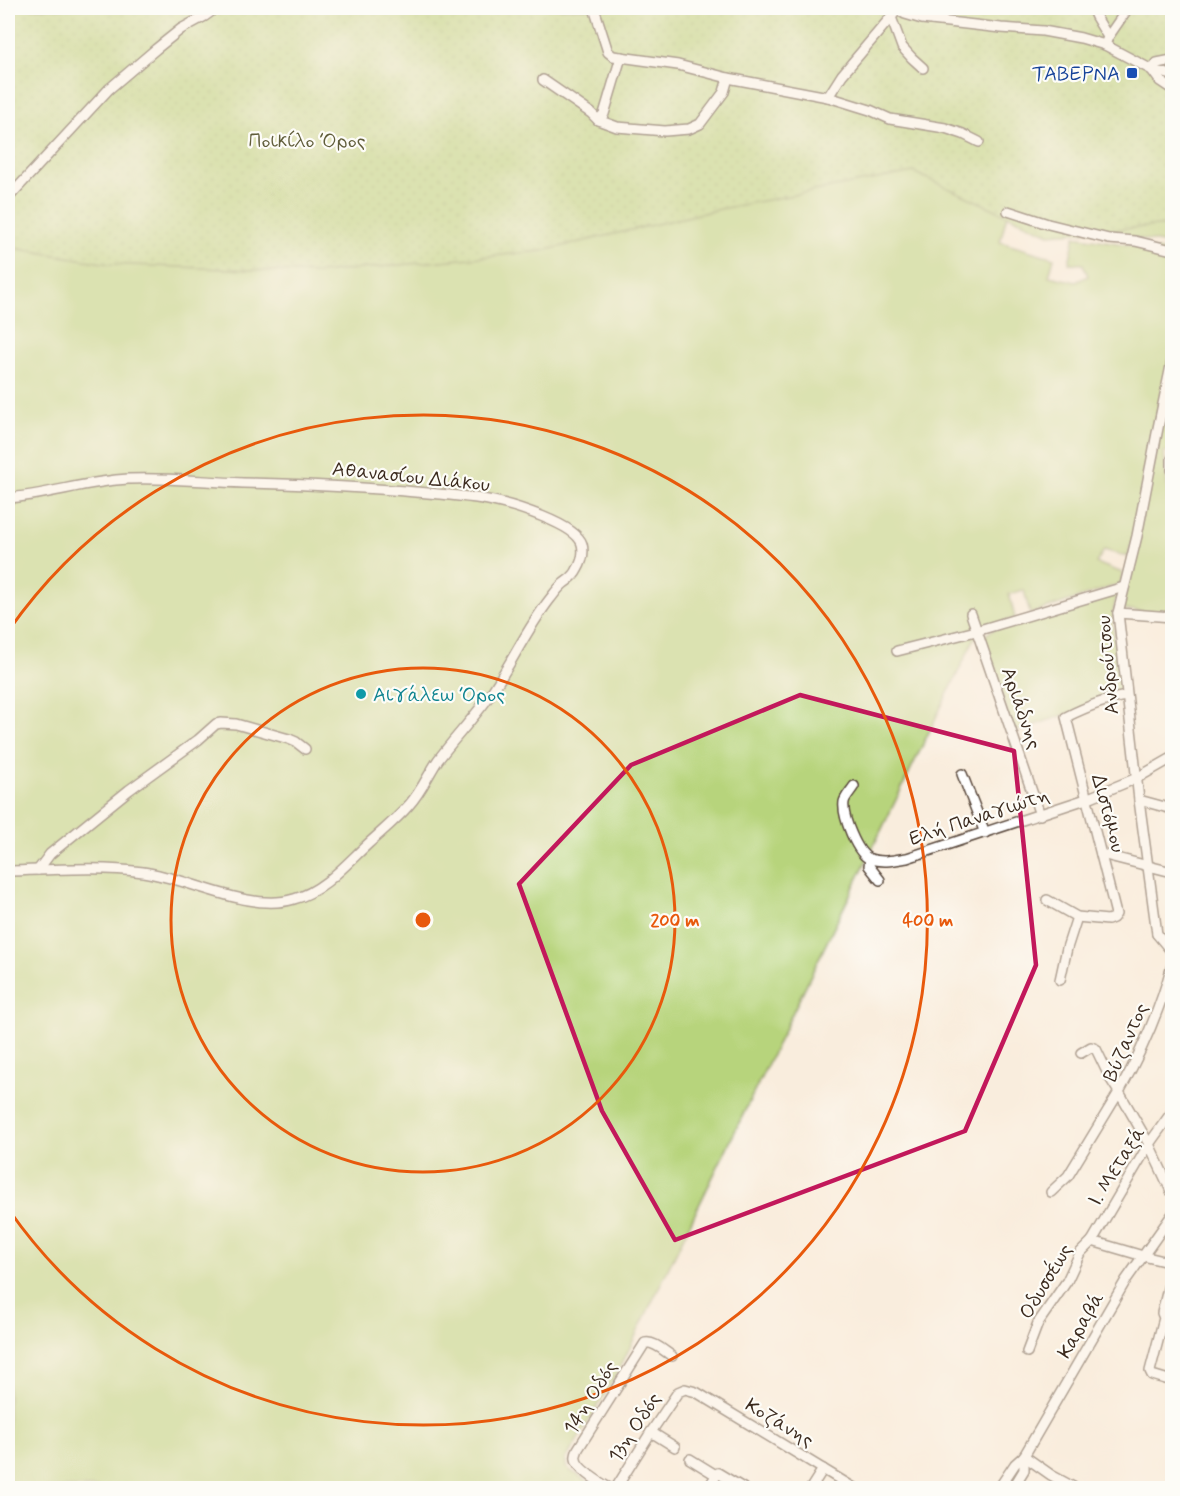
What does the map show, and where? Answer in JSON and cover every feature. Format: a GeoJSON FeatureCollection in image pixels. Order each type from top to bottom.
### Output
{"type":"FeatureCollection","features":[{"type":"Feature","properties":{"kind":"street"},"geometry":{"type":"LineString","coordinates":[[8,198],[109,89],[181,29],[216,8]]}},
{"type":"Feature","properties":{"kind":"street"},"geometry":{"type":"LineString","coordinates":[[594,8],[608,52],[613,56],[678,65],[729,78],[828,97],[890,118],[945,128],[979,142]]}},
{"type":"Feature","properties":{"kind":"street"},"geometry":{"type":"LineString","coordinates":[[918,8],[932,20]]}},
{"type":"Feature","properties":{"kind":"street"},"geometry":{"type":"LineString","coordinates":[[1092,8],[1106,41]]}},
{"type":"Feature","properties":{"kind":"street"},"geometry":{"type":"LineString","coordinates":[[1106,41],[1128,8]]}},
{"type":"Feature","properties":{"kind":"street"},"geometry":{"type":"LineString","coordinates":[[894,11],[932,20],[1052,32],[1106,41],[1152,70],[1173,75]]}},
{"type":"Feature","properties":{"kind":"street"},"geometry":{"type":"LineString","coordinates":[[894,11],[902,47],[923,68]]}},
{"type":"Feature","properties":{"kind":"street"},"geometry":{"type":"LineString","coordinates":[[828,97],[842,75],[894,11]]}},
{"type":"Feature","properties":{"kind":"street"},"geometry":{"type":"LineString","coordinates":[[598,120],[603,114],[621,57]]}},
{"type":"Feature","properties":{"kind":"street"},"geometry":{"type":"LineString","coordinates":[[1152,70],[1157,63],[1173,60]]}},
{"type":"Feature","properties":{"kind":"street"},"geometry":{"type":"LineString","coordinates":[[1152,70],[1160,81],[1173,89]]}},
{"type":"Feature","properties":{"kind":"street"},"geometry":{"type":"LineString","coordinates":[[543,80],[598,120],[617,127],[665,131],[689,129],[700,124],[724,92],[729,78]]}},
{"type":"Feature","properties":{"kind":"street"},"geometry":{"type":"LineString","coordinates":[[1008,211],[1048,224],[1109,239],[1135,241],[1173,250]]}},
{"type":"Feature","properties":{"kind":"street","name":"Ανδρούτσου"},"geometry":{"type":"LineString","coordinates":[[1156,934],[1119,613],[1173,361]]}},
{"type":"Feature","properties":{"kind":"street"},"geometry":{"type":"LineString","coordinates":[[1172,459],[1173,470]]}},
{"type":"Feature","properties":{"kind":"street","name":"Αθανασίου Διάκου"},"geometry":{"type":"LineString","coordinates":[[8,498],[146,478],[322,485],[432,493],[495,501],[550,519],[574,532],[582,545],[582,558],[575,575],[562,585],[549,600],[496,687],[438,761],[409,805],[333,876],[310,893],[286,902],[264,902],[233,896],[146,872],[93,869],[8,871]]}},
{"type":"Feature","properties":{"kind":"street"},"geometry":{"type":"LineString","coordinates":[[897,651],[976,631],[1124,587]]}},
{"type":"Feature","properties":{"kind":"street"},"geometry":{"type":"LineString","coordinates":[[1119,613],[1173,617]]}},
{"type":"Feature","properties":{"kind":"street","name":"Αριάδνης"},"geometry":{"type":"LineString","coordinates":[[971,614],[1040,814]]}},
{"type":"Feature","properties":{"kind":"street","name":"Διστόμου"},"geometry":{"type":"LineString","coordinates":[[1077,917],[1106,920],[1113,918],[1116,912],[1066,717],[1110,698],[1127,696]]}},
{"type":"Feature","properties":{"kind":"street"},"geometry":{"type":"LineString","coordinates":[[38,870],[50,854],[216,724],[236,724],[289,739],[305,749]]}},
{"type":"Feature","properties":{"kind":"street","name":"Ελή Παναγιώτη"},"geometry":{"type":"LineString","coordinates":[[870,859],[884,862],[907,858],[985,834],[1086,799],[1137,778],[1173,758]]}},
{"type":"Feature","properties":{"kind":"street"},"geometry":{"type":"LineString","coordinates":[[962,774],[985,834]]}},
{"type":"Feature","properties":{"kind":"street"},"geometry":{"type":"LineString","coordinates":[[854,786],[844,800],[845,818],[858,848],[870,859],[869,866],[880,880]]}},
{"type":"Feature","properties":{"kind":"street"},"geometry":{"type":"LineString","coordinates":[[1139,800],[1173,809]]}},
{"type":"Feature","properties":{"kind":"street"},"geometry":{"type":"LineString","coordinates":[[1101,854],[1173,873]]}},
{"type":"Feature","properties":{"kind":"street"},"geometry":{"type":"LineString","coordinates":[[1047,900],[1077,917],[1060,980]]}},
{"type":"Feature","properties":{"kind":"street"},"geometry":{"type":"LineString","coordinates":[[1156,934],[1173,939]]}},
{"type":"Feature","properties":{"kind":"street"},"geometry":{"type":"LineString","coordinates":[[1156,934],[1173,952]]}},
{"type":"Feature","properties":{"kind":"street","name":"Βύζαντος"},"geometry":{"type":"LineString","coordinates":[[1173,965],[1163,999],[1145,1042],[1119,1092],[1149,1144],[1173,1193]]}},
{"type":"Feature","properties":{"kind":"street"},"geometry":{"type":"LineString","coordinates":[[1051,1192],[1068,1176],[1119,1092],[1096,1049],[1091,1047],[1081,1053]]}},
{"type":"Feature","properties":{"kind":"street","name":"Ι. Μεταξά"},"geometry":{"type":"LineString","coordinates":[[1092,1240],[1149,1144],[1173,1112]]}},
{"type":"Feature","properties":{"kind":"street","name":"Καραβά"},"geometry":{"type":"LineString","coordinates":[[999,1488],[1015,1464],[1024,1456],[1126,1280],[1173,1215]]}},
{"type":"Feature","properties":{"kind":"street","name":"Οδυσσέως"},"geometry":{"type":"LineString","coordinates":[[1027,1352],[1038,1323],[1067,1281],[1080,1253],[1092,1240],[1173,1263]]}},
{"type":"Feature","properties":{"kind":"street"},"geometry":{"type":"LineString","coordinates":[[1173,1272],[1161,1313],[1168,1319],[1150,1371],[1152,1375],[1173,1382]]}},
{"type":"Feature","properties":{"kind":"street","name":"14η Οδός"},"geometry":{"type":"LineString","coordinates":[[609,1488],[577,1464],[578,1449],[645,1343],[649,1342],[672,1356]]}},
{"type":"Feature","properties":{"kind":"street","name":"13η Οδός"},"geometry":{"type":"LineString","coordinates":[[616,1488],[678,1392],[685,1389]]}},
{"type":"Feature","properties":{"kind":"street","name":"Κοζάνης"},"geometry":{"type":"LineString","coordinates":[[685,1389],[696,1392],[854,1488]]}},
{"type":"Feature","properties":{"kind":"street"},"geometry":{"type":"LineString","coordinates":[[651,1432],[675,1447]]}},
{"type":"Feature","properties":{"kind":"street"},"geometry":{"type":"LineString","coordinates":[[1024,1456],[1075,1488]]}},
{"type":"Feature","properties":{"kind":"street","name":"Καραβά"},"geometry":{"type":"LineString","coordinates":[[1013,1488],[1024,1470],[1024,1456]]}},
{"type":"Feature","properties":{"kind":"street"},"geometry":{"type":"LineString","coordinates":[[690,1460],[743,1488]]}},
{"type":"Feature","properties":{"kind":"street"},"geometry":{"type":"LineString","coordinates":[[811,1488],[823,1469]]}},
{"type":"Feature","properties":{"kind":"street"},"geometry":{"type":"LineString","coordinates":[[708,1488],[717,1474]]}},
{"type":"Feature","properties":{"kind":"highlighted area"},"geometry":{"type":"Polygon","coordinates":[[[800,695],[1014,751],[1036,965],[965,1131],[675,1240],[602,1111],[519,884],[631,765],[800,695]]]}},
{"type":"Feature","properties":{"kind":"green space"},"geometry":{"type":"Polygon","coordinates":[[[8,8],[1172,8],[1172,245],[1111,236],[1009,207],[1000,242],[1054,258],[1049,276],[1076,282],[1088,276],[1083,264],[1069,263],[1075,236],[1172,253],[1172,348],[1128,557],[1104,550],[1096,563],[1123,573],[1120,584],[1030,614],[1024,590],[1009,594],[1015,618],[979,629],[618,1372],[566,1459],[566,1467],[599,1488],[8,1488],[8,8]]]}},
{"type":"Feature","properties":{"kind":"green space","name":"Ποικίλο Όρος"},"geometry":{"type":"Polygon","coordinates":[[[8,8],[1172,8],[1172,225],[1049,234],[913,172],[720,209],[542,251],[318,273],[109,264],[8,247],[8,8]]]}},
{"type":"Feature","properties":{"kind":"green space"},"geometry":{"type":"Polygon","coordinates":[[[1172,377],[1172,451],[1164,452],[1172,543],[1172,615],[1122,609],[1172,377]]]}},
{"type":"Feature","properties":{"kind":"green space"},"geometry":{"type":"Polygon","coordinates":[[[1117,594],[1112,622],[1123,695],[1014,732],[983,639],[985,635],[996,628],[1117,594]]]}},
{"type":"Feature","properties":{"kind":"place","name":"ΤΑΒΕΡΝΑ"},"geometry":{"type":"Point","coordinates":[1132,73]}},
{"type":"Feature","properties":{"kind":"place","name":"Αιγάλεω Όρος"},"geometry":{"type":"Point","coordinates":[361,694]}}]}
